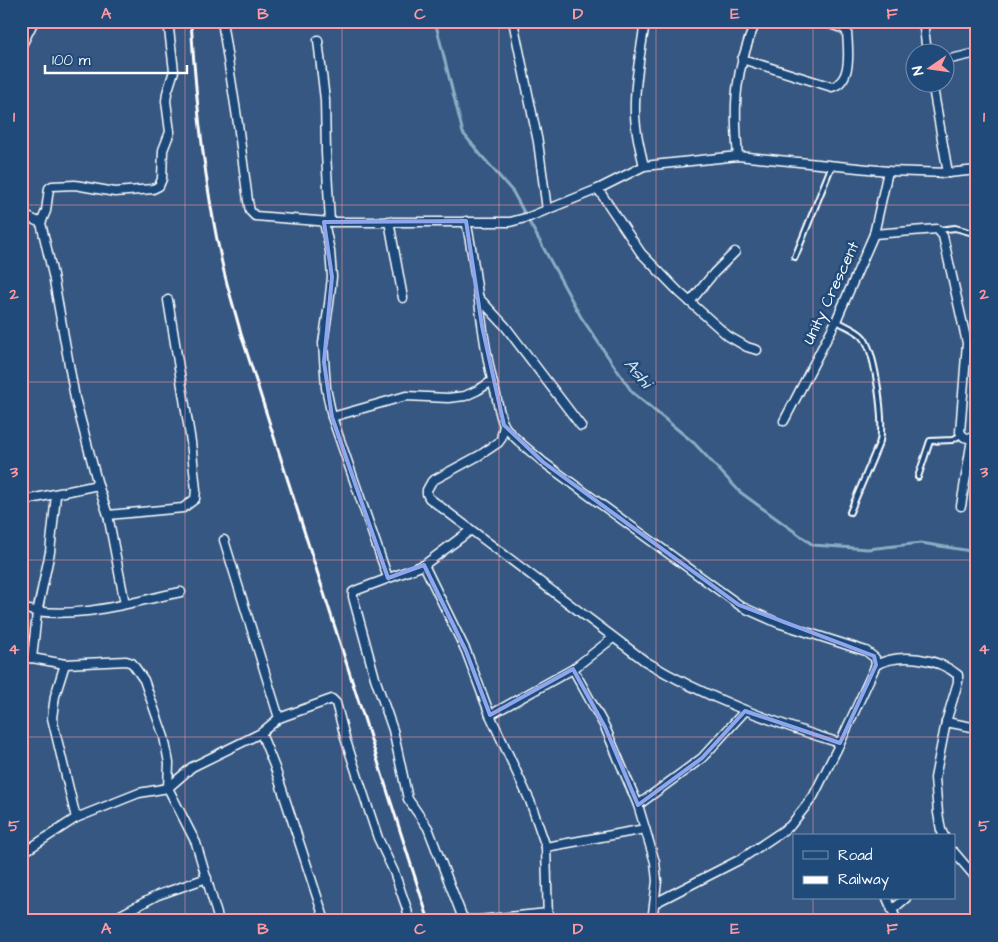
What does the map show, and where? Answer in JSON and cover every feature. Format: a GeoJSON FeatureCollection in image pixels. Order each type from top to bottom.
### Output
{"type":"FeatureCollection","features":[{"type":"Feature","properties":{"kind":"street"},"geometry":{"type":"LineString","coordinates":[[21,47],[34,21]]}},
{"type":"Feature","properties":{"kind":"street"},"geometry":{"type":"LineString","coordinates":[[125,604],[108,515],[75,398],[55,284],[41,223],[46,211],[46,199],[49,188],[52,186],[75,185],[115,192],[153,189],[158,186],[162,179],[163,150],[170,132],[166,101],[174,71],[168,21]]}},
{"type":"Feature","properties":{"kind":"street"},"geometry":{"type":"LineString","coordinates":[[222,21],[250,211],[255,216],[327,222],[510,222],[530,217],[598,189],[644,166],[738,156],[888,171],[948,173],[977,170]]}},
{"type":"Feature","properties":{"kind":"street"},"geometry":{"type":"LineString","coordinates":[[513,21],[538,142],[547,210]]}},
{"type":"Feature","properties":{"kind":"street"},"geometry":{"type":"LineString","coordinates":[[644,166],[636,135],[634,114],[645,21]]}},
{"type":"Feature","properties":{"kind":"street"},"geometry":{"type":"LineString","coordinates":[[738,156],[735,109],[736,89],[742,59],[756,21]]}},
{"type":"Feature","properties":{"kind":"street"},"geometry":{"type":"LineString","coordinates":[[742,59],[835,87],[844,77],[847,68],[847,32],[844,29],[822,21]]}},
{"type":"Feature","properties":{"kind":"street"},"geometry":{"type":"LineString","coordinates":[[923,21],[926,42]]}},
{"type":"Feature","properties":{"kind":"street"},"geometry":{"type":"LineString","coordinates":[[318,40],[325,100],[327,222],[332,277],[330,304],[323,343],[324,362],[332,418],[388,578]]}},
{"type":"Feature","properties":{"kind":"street"},"geometry":{"type":"LineString","coordinates":[[956,58],[977,53]]}},
{"type":"Feature","properties":{"kind":"street"},"geometry":{"type":"LineString","coordinates":[[934,92],[948,173]]}},
{"type":"Feature","properties":{"kind":"street","name":"Unity Crescent"},"geometry":{"type":"LineString","coordinates":[[784,421],[836,321],[874,234],[888,171]]}},
{"type":"Feature","properties":{"kind":"street"},"geometry":{"type":"LineString","coordinates":[[598,189],[641,253],[690,302],[728,336],[747,347],[757,350]]}},
{"type":"Feature","properties":{"kind":"street"},"geometry":{"type":"LineString","coordinates":[[21,214],[41,223]]}},
{"type":"Feature","properties":{"kind":"street"},"geometry":{"type":"LineString","coordinates":[[389,221],[403,298]]}},
{"type":"Feature","properties":{"kind":"street"},"geometry":{"type":"LineString","coordinates":[[466,221],[492,381],[504,425],[501,439],[498,443],[432,481],[428,486],[427,494],[471,530],[645,661],[667,674],[745,711],[793,729],[840,743]]}},
{"type":"Feature","properties":{"kind":"street"},"geometry":{"type":"LineString","coordinates":[[874,234],[939,230],[943,236],[967,342],[960,432],[961,435],[974,439],[961,506]]}},
{"type":"Feature","properties":{"kind":"street"},"geometry":{"type":"LineString","coordinates":[[690,302],[718,268],[735,252]]}},
{"type":"Feature","properties":{"kind":"street"},"geometry":{"type":"LineString","coordinates":[[479,298],[505,326],[581,426]]}},
{"type":"Feature","properties":{"kind":"street"},"geometry":{"type":"LineString","coordinates":[[108,515],[183,508],[195,499],[196,490],[191,442],[168,300]]}},
{"type":"Feature","properties":{"kind":"street"},"geometry":{"type":"LineString","coordinates":[[332,418],[406,396],[448,398],[465,396],[492,381]]}},
{"type":"Feature","properties":{"kind":"street"},"geometry":{"type":"LineString","coordinates":[[504,425],[543,462],[739,605],[778,623],[866,651],[874,656],[876,665],[840,743],[813,797],[790,826],[741,859],[655,904]]}},
{"type":"Feature","properties":{"kind":"street"},"geometry":{"type":"LineString","coordinates":[[21,501],[98,485]]}},
{"type":"Feature","properties":{"kind":"street"},"geometry":{"type":"LineString","coordinates":[[32,658],[37,612],[50,552],[56,495]]}},
{"type":"Feature","properties":{"kind":"street"},"geometry":{"type":"LineString","coordinates":[[424,565],[466,651],[490,715],[530,801],[546,848],[548,917],[466,920],[462,916],[428,828],[408,799],[393,730],[374,678],[353,597],[353,592],[357,590],[424,565],[471,530]]}},
{"type":"Feature","properties":{"kind":"street"},"geometry":{"type":"LineString","coordinates":[[224,540],[278,718]]}},
{"type":"Feature","properties":{"kind":"street"},"geometry":{"type":"LineString","coordinates":[[21,608],[37,612],[85,611],[181,592]]}},
{"type":"Feature","properties":{"kind":"street"},"geometry":{"type":"LineString","coordinates":[[490,715],[573,669],[613,638]]}},
{"type":"Feature","properties":{"kind":"street"},"geometry":{"type":"LineString","coordinates":[[21,659],[32,658],[65,664],[126,661],[132,663],[144,680],[164,737],[169,762],[168,788],[196,843],[219,921]]}},
{"type":"Feature","properties":{"kind":"street"},"geometry":{"type":"LineString","coordinates":[[876,665],[887,660],[910,658],[946,666],[958,675],[958,682],[946,722],[935,778],[938,813],[943,834]]}},
{"type":"Feature","properties":{"kind":"street"},"geometry":{"type":"LineString","coordinates":[[65,664],[55,696],[52,718],[76,818]]}},
{"type":"Feature","properties":{"kind":"street"},"geometry":{"type":"LineString","coordinates":[[573,669],[605,727],[638,806],[655,862],[657,881],[652,921]]}},
{"type":"Feature","properties":{"kind":"street"},"geometry":{"type":"LineString","coordinates":[[21,854],[76,818],[139,793],[168,788],[192,767],[260,733],[278,718],[332,700],[336,702],[346,741],[378,838],[394,872],[407,909],[409,921]]}},
{"type":"Feature","properties":{"kind":"street"},"geometry":{"type":"LineString","coordinates":[[638,806],[702,758],[745,711]]}},
{"type":"Feature","properties":{"kind":"street"},"geometry":{"type":"LineString","coordinates":[[946,722],[977,728]]}},
{"type":"Feature","properties":{"kind":"street"},"geometry":{"type":"LineString","coordinates":[[260,733],[275,768],[325,921]]}},
{"type":"Feature","properties":{"kind":"street"},"geometry":{"type":"LineString","coordinates":[[546,848],[645,829]]}},
{"type":"Feature","properties":{"kind":"street"},"geometry":{"type":"LineString","coordinates":[[956,856],[977,879]]}},
{"type":"Feature","properties":{"kind":"street"},"geometry":{"type":"LineString","coordinates":[[109,921],[158,895],[207,878]]}},
{"type":"Feature","properties":{"kind":"street"},"geometry":{"type":"LineString","coordinates":[[888,900],[896,921]]}},
{"type":"Feature","properties":{"kind":"street"},"geometry":{"type":"LineString","coordinates":[[892,910],[904,900]]}},
{"type":"Feature","properties":{"kind":"lane"},"geometry":{"type":"LineString","coordinates":[[795,258],[832,165]]}},
{"type":"Feature","properties":{"kind":"lane"},"geometry":{"type":"LineString","coordinates":[[939,230],[955,228],[977,234]]}},
{"type":"Feature","properties":{"kind":"lane"},"geometry":{"type":"LineString","coordinates":[[836,321],[860,334],[868,345],[876,377],[882,428],[880,441],[850,512]]}},
{"type":"Feature","properties":{"kind":"lane"},"geometry":{"type":"LineString","coordinates":[[918,476],[930,441],[952,440],[961,435]]}},
{"type":"Feature","properties":{"kind":"highlighted area"},"geometry":{"type":"Polygon","coordinates":[[[466,221],[482,326],[504,425],[543,462],[739,605],[874,656],[876,665],[840,743],[745,711],[702,758],[638,805],[605,727],[573,669],[490,715],[466,651],[424,565],[388,578],[332,417],[324,362],[332,277],[324,222],[466,221]]]}},
{"type":"Feature","properties":{"kind":"waterway","name":"Ashi"},"geometry":{"type":"LineString","coordinates":[[435,21],[463,133],[513,192],[581,317],[632,392],[694,443],[740,492],[813,545],[868,549],[921,543],[977,552]]}},
{"type":"Feature","properties":{"kind":"railway"},"geometry":{"type":"LineString","coordinates":[[191,21],[198,112],[210,203],[226,281],[241,334],[429,921]]}}]}
